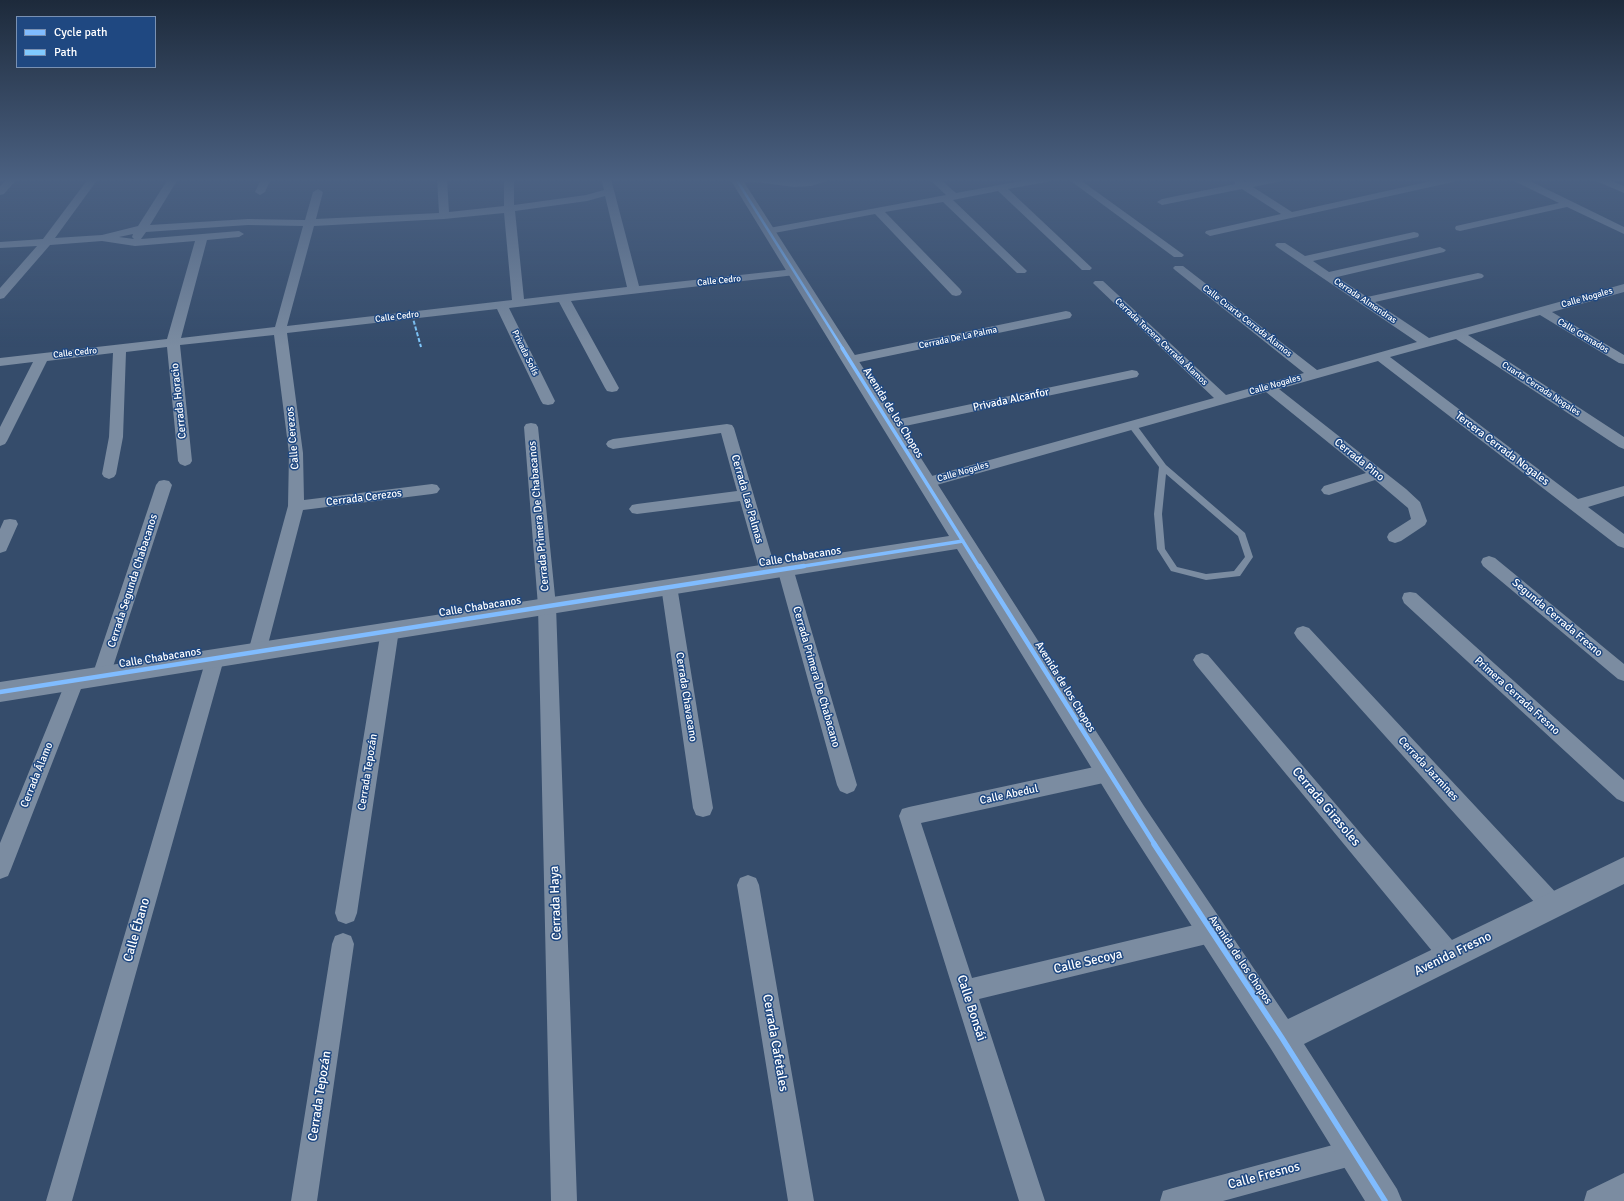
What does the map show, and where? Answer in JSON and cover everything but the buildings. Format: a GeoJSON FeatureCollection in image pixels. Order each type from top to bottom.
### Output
{"type":"FeatureCollection","features":[{"type":"Feature","properties":{"kind":"street"},"geometry":{"type":"LineString","coordinates":[[0,295],[51,235]]}},
{"type":"Feature","properties":{"kind":"street"},"geometry":{"type":"LineString","coordinates":[[0,245],[102,238],[116,235]]}},
{"type":"Feature","properties":{"kind":"street"},"geometry":{"type":"LineString","coordinates":[[135,243],[139,235]]}},
{"type":"Feature","properties":{"kind":"street"},"geometry":{"type":"LineString","coordinates":[[102,238],[135,243],[230,235]]}},
{"type":"Feature","properties":{"kind":"street","name":"Calle Cerezos"},"geometry":{"type":"LineString","coordinates":[[257,652],[296,506],[296,453],[280,330],[305,235]]}},
{"type":"Feature","properties":{"kind":"street"},"geometry":{"type":"LineString","coordinates":[[511,235],[518,303]]}},
{"type":"Feature","properties":{"kind":"street"},"geometry":{"type":"LineString","coordinates":[[620,235],[634,290]]}},
{"type":"Feature","properties":{"kind":"street","name":"Avenida de los Chopos"},"geometry":{"type":"LineString","coordinates":[[772,235],[1108,773],[1282,1038],[1385,1201]]}},
{"type":"Feature","properties":{"kind":"street"},"geometry":{"type":"LineString","coordinates":[[901,235],[956,292]]}},
{"type":"Feature","properties":{"kind":"street"},"geometry":{"type":"LineString","coordinates":[[986,235],[1021,271]]}},
{"type":"Feature","properties":{"kind":"street"},"geometry":{"type":"LineString","coordinates":[[1051,235],[1086,268]]}},
{"type":"Feature","properties":{"kind":"street"},"geometry":{"type":"LineString","coordinates":[[1150,235],[1178,255]]}},
{"type":"Feature","properties":{"kind":"street"},"geometry":{"type":"LineString","coordinates":[[1304,260],[1414,235]]}},
{"type":"Feature","properties":{"kind":"street"},"geometry":{"type":"LineString","coordinates":[[173,342],[202,238]]}},
{"type":"Feature","properties":{"kind":"street","name":"Cerrada Almendras"},"geometry":{"type":"LineString","coordinates":[[1281,245],[1427,343]]}},
{"type":"Feature","properties":{"kind":"street"},"geometry":{"type":"LineString","coordinates":[[1327,276],[1440,250]]}},
{"type":"Feature","properties":{"kind":"street","name":"Calle Cuarta Cerrada Álamos"},"geometry":{"type":"LineString","coordinates":[[1179,268],[1314,374]]}},
{"type":"Feature","properties":{"kind":"street","name":"Calle Cedro"},"geometry":{"type":"LineString","coordinates":[[0,362],[795,272]]}},
{"type":"Feature","properties":{"kind":"street"},"geometry":{"type":"LineString","coordinates":[[1365,301],[1478,276]]}},
{"type":"Feature","properties":{"kind":"street","name":"Cerrada Tercera Cerrada Álamos"},"geometry":{"type":"LineString","coordinates":[[1099,284],[1224,400]]}},
{"type":"Feature","properties":{"kind":"street","name":"Calle Nogales"},"geometry":{"type":"LineString","coordinates":[[926,482],[1542,311],[1623,290]]}},
{"type":"Feature","properties":{"kind":"street"},"geometry":{"type":"LineString","coordinates":[[563,298],[612,388]]}},
{"type":"Feature","properties":{"kind":"street","name":"Privada Solís"},"geometry":{"type":"LineString","coordinates":[[501,305],[548,401]]}},
{"type":"Feature","properties":{"kind":"street","name":"Calle Granados"},"geometry":{"type":"LineString","coordinates":[[1542,311],[1624,360]]}},
{"type":"Feature","properties":{"kind":"street","name":"Cerrada De La Palma"},"geometry":{"type":"LineString","coordinates":[[850,360],[1066,315]]}},
{"type":"Feature","properties":{"kind":"street","name":"Cuarta Cerrada Nogales"},"geometry":{"type":"LineString","coordinates":[[1459,335],[1624,444]]}},
{"type":"Feature","properties":{"kind":"street","name":"Cerrada Horacio"},"geometry":{"type":"LineString","coordinates":[[173,342],[185,461]]}},
{"type":"Feature","properties":{"kind":"street"},"geometry":{"type":"LineString","coordinates":[[109,474],[116,437],[120,348]]}},
{"type":"Feature","properties":{"kind":"street","name":"Tercera Cerrada Nogales"},"geometry":{"type":"LineString","coordinates":[[1380,356],[1624,542]]}},
{"type":"Feature","properties":{"kind":"street"},"geometry":{"type":"LineString","coordinates":[[0,440],[42,357]]}},
{"type":"Feature","properties":{"kind":"street","name":"Privada Alcanfor"},"geometry":{"type":"LineString","coordinates":[[891,425],[1132,374]]}},
{"type":"Feature","properties":{"kind":"street","name":"Cerrada Pino"},"geometry":{"type":"LineString","coordinates":[[1268,387],[1415,506],[1419,522],[1395,537]]}},
{"type":"Feature","properties":{"kind":"street","name":"Cerrada Primera De Chabacanos"},"geometry":{"type":"LineString","coordinates":[[531,427],[547,606]]}},
{"type":"Feature","properties":{"kind":"street","name":"Cerrada Las Palmas"},"geometry":{"type":"LineString","coordinates":[[613,444],[727,428],[746,495],[776,569]]}},
{"type":"Feature","properties":{"kind":"street"},"geometry":{"type":"LineString","coordinates":[[1329,490],[1377,474]]}},
{"type":"Feature","properties":{"kind":"street","name":"Cerrada Segunda Chabacanos"},"geometry":{"type":"LineString","coordinates":[[102,676],[164,485]]}},
{"type":"Feature","properties":{"kind":"street","name":"Cerrada Cerezos"},"geometry":{"type":"LineString","coordinates":[[296,506],[432,489]]}},
{"type":"Feature","properties":{"kind":"street"},"geometry":{"type":"LineString","coordinates":[[1576,505],[1624,491]]}},
{"type":"Feature","properties":{"kind":"street"},"geometry":{"type":"LineString","coordinates":[[637,509],[746,495]]}},
{"type":"Feature","properties":{"kind":"street"},"geometry":{"type":"LineString","coordinates":[[0,547],[10,524]]}},
{"type":"Feature","properties":{"kind":"street","name":"Calle Chabacanos"},"geometry":{"type":"LineString","coordinates":[[0,692],[776,569],[963,541]]}},
{"type":"Feature","properties":{"kind":"street","name":"Segunda Cerrada Fresno"},"geometry":{"type":"LineString","coordinates":[[1489,562],[1624,674]]}},
{"type":"Feature","properties":{"kind":"street","name":"Cerrada Primera De Chabacano"},"geometry":{"type":"LineString","coordinates":[[776,569],[847,785]]}},
{"type":"Feature","properties":{"kind":"street","name":"Cerrada Chavacano"},"geometry":{"type":"LineString","coordinates":[[669,586],[703,808]]}},
{"type":"Feature","properties":{"kind":"street","name":"Primera Cerrada Fresno"},"geometry":{"type":"LineString","coordinates":[[1410,598],[1624,794]]}},
{"type":"Feature","properties":{"kind":"street","name":"Cerrada Haya"},"geometry":{"type":"LineString","coordinates":[[547,606],[564,1201]]}},
{"type":"Feature","properties":{"kind":"street","name":"Cerrada Tepozán"},"geometry":{"type":"LineString","coordinates":[[346,913],[390,630]]}},
{"type":"Feature","properties":{"kind":"street","name":"Cerrada Jazmines"},"geometry":{"type":"LineString","coordinates":[[1303,633],[1552,905]]}},
{"type":"Feature","properties":{"kind":"street","name":"Calle Ébano"},"geometry":{"type":"LineString","coordinates":[[59,1201],[215,659]]}},
{"type":"Feature","properties":{"kind":"street","name":"Cerrada Girasoles"},"geometry":{"type":"LineString","coordinates":[[1202,660],[1450,955]]}},
{"type":"Feature","properties":{"kind":"street","name":"Cerrada Álamo"},"geometry":{"type":"LineString","coordinates":[[0,869],[75,681]]}},
{"type":"Feature","properties":{"kind":"street","name":"Calle Abedul"},"geometry":{"type":"LineString","coordinates":[[909,816],[1108,773]]}},
{"type":"Feature","properties":{"kind":"street","name":"Calle Bonsái"},"geometry":{"type":"LineString","coordinates":[[909,816],[1032,1201]]}},
{"type":"Feature","properties":{"kind":"street","name":"Avenida Fresno"},"geometry":{"type":"LineString","coordinates":[[1282,1038],[1552,905],[1620,877]]}},
{"type":"Feature","properties":{"kind":"street","name":"Cerrada Cafetales"},"geometry":{"type":"LineString","coordinates":[[748,885],[801,1201]]}},
{"type":"Feature","properties":{"kind":"street","name":"Calle Secoya"},"geometry":{"type":"LineString","coordinates":[[965,991],[1211,932]]}},
{"type":"Feature","properties":{"kind":"street","name":"Cerrada Tepozán"},"geometry":{"type":"LineString","coordinates":[[304,1201],[343,944]]}},
{"type":"Feature","properties":{"kind":"street","name":"Calle Fresnos"},"geometry":{"type":"LineString","coordinates":[[1189,1199],[1355,1152]]}},
{"type":"Feature","properties":{"kind":"street"},"geometry":{"type":"LineString","coordinates":[[1597,1201],[1624,1186]]}},
{"type":"Feature","properties":{"kind":"lane"},"geometry":{"type":"LineString","coordinates":[[1132,425],[1163,467],[1242,535],[1249,557],[1237,574],[1206,577],[1174,569],[1161,549],[1158,514],[1163,467]]}},
{"type":"Feature","properties":{"kind":"marked path"},"geometry":{"type":"LineString","coordinates":[[412,315],[421,347]]}},
{"type":"Feature","properties":{"kind":"cycle path"},"geometry":{"type":"LineString","coordinates":[[771,235],[1135,815],[1282,1038],[1385,1201]]}},
{"type":"Feature","properties":{"kind":"cycle path"},"geometry":{"type":"LineString","coordinates":[[0,692],[963,541]]}}]}
